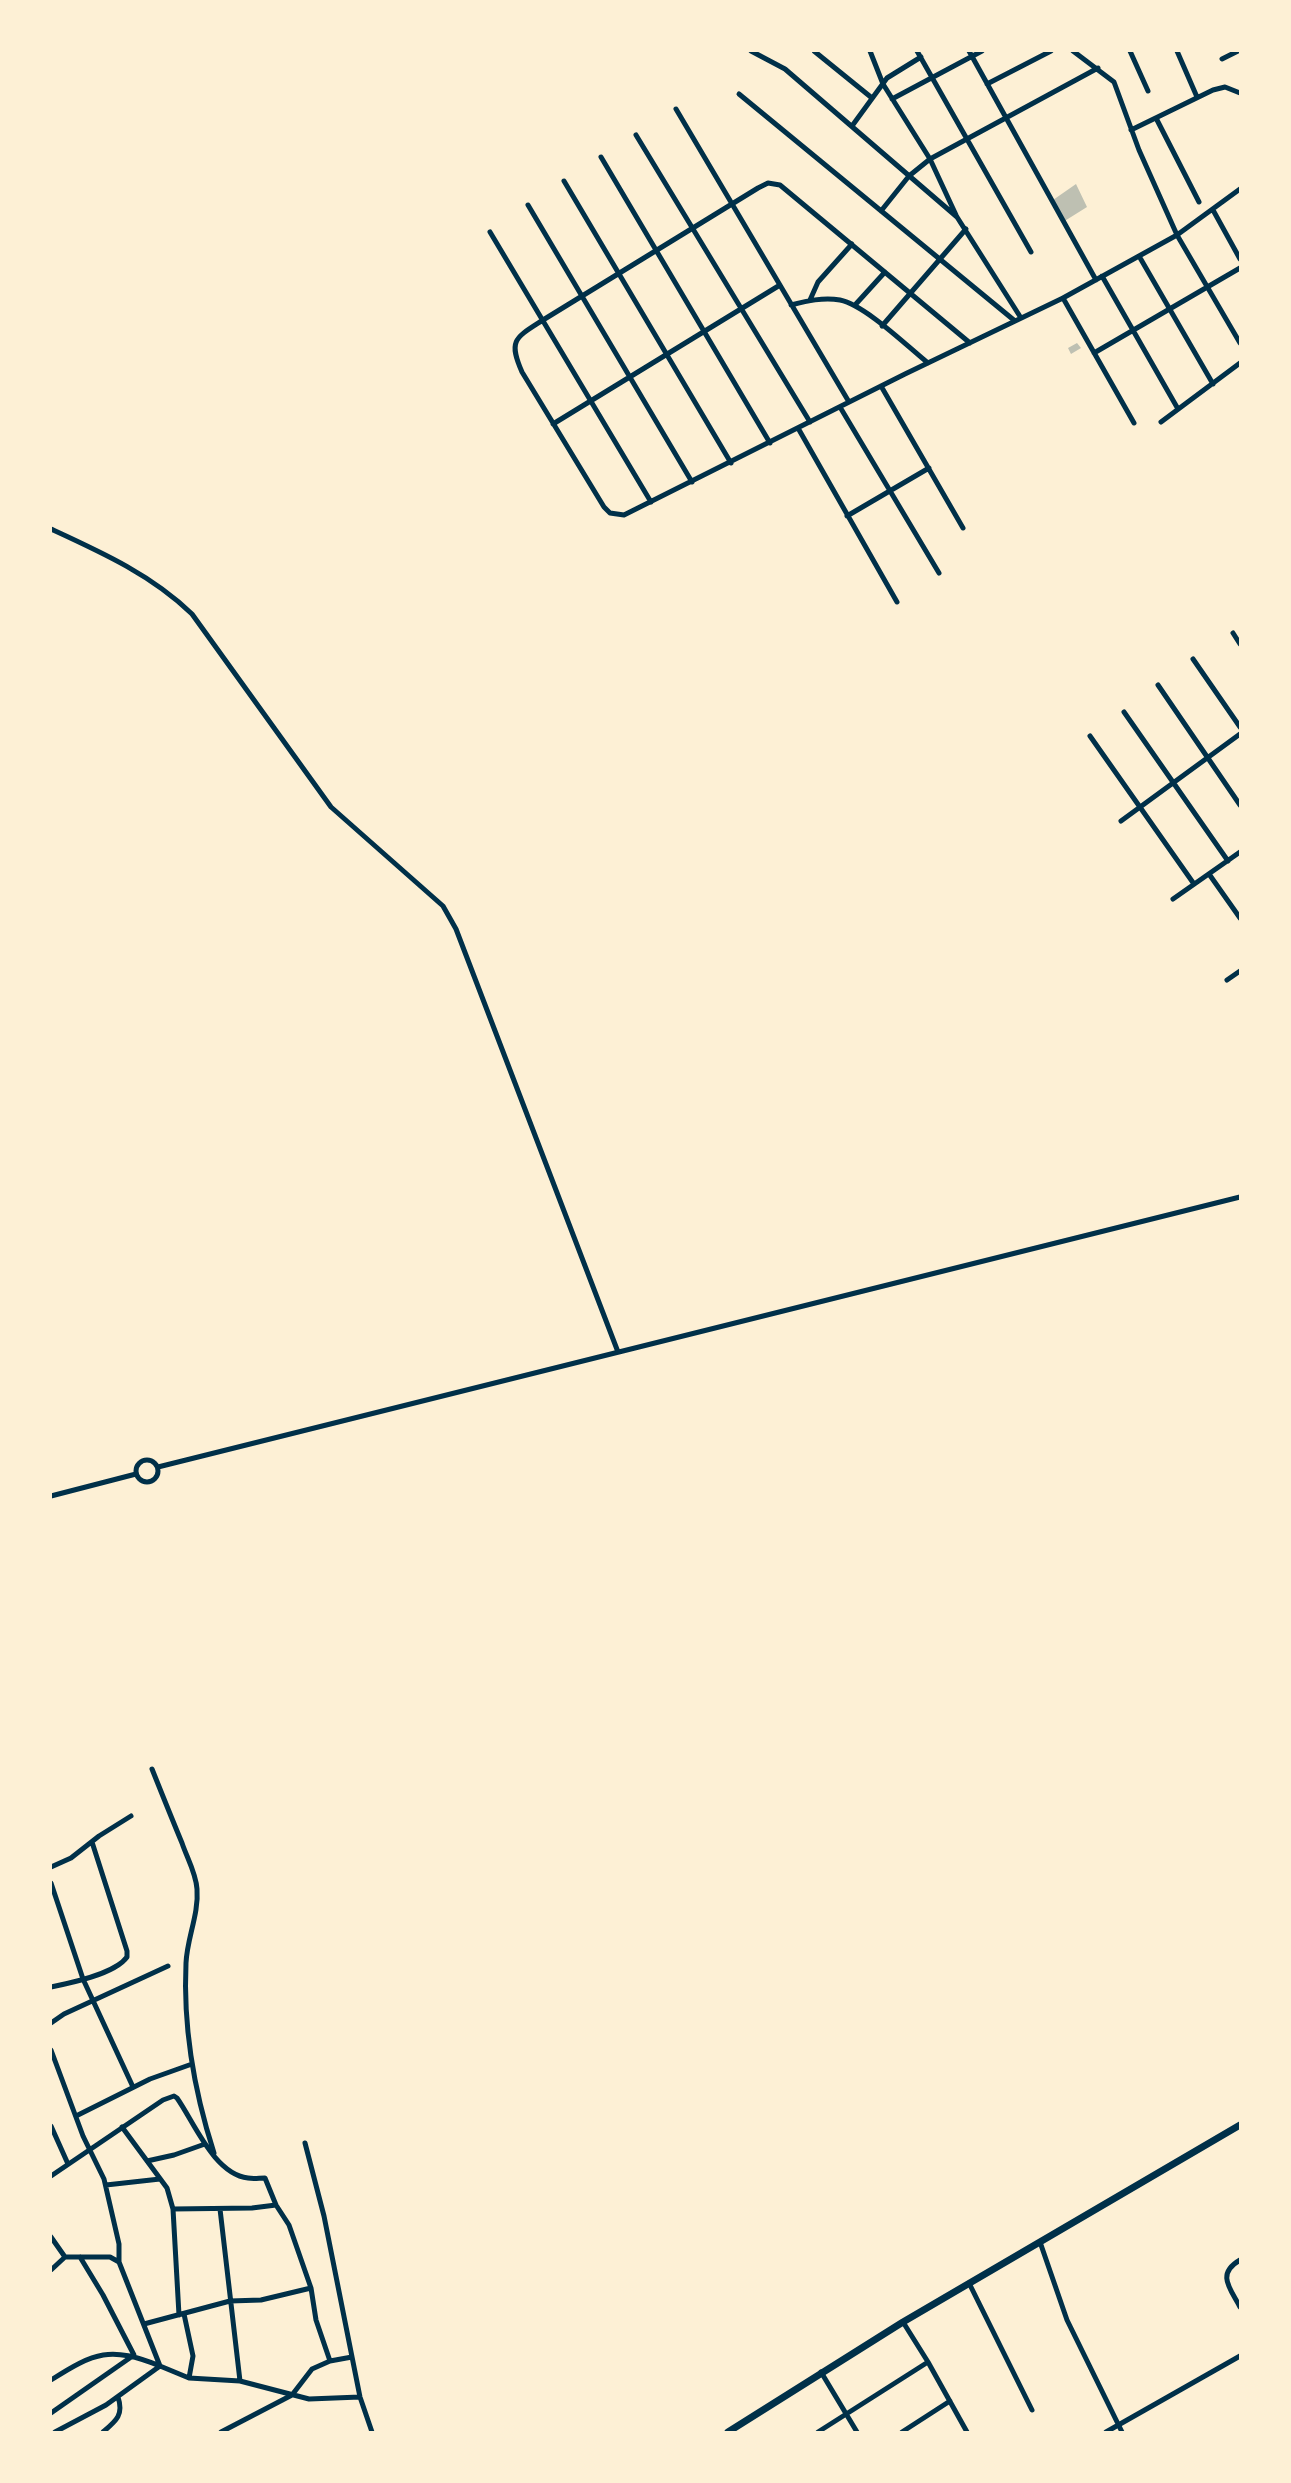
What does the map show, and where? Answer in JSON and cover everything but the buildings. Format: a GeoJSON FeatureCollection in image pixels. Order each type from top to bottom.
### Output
{"type":"FeatureCollection","features":[{"type":"Feature","properties":{"kind":"street"},"geometry":{"type":"LineString","coordinates":[[751,51],[785,69],[957,217]]}},
{"type":"Feature","properties":{"kind":"street"},"geometry":{"type":"LineString","coordinates":[[814,51],[872,98]]}},
{"type":"Feature","properties":{"kind":"street"},"geometry":{"type":"LineString","coordinates":[[870,51],[883,84],[930,159],[957,217],[1021,318]]}},
{"type":"Feature","properties":{"kind":"street"},"geometry":{"type":"LineString","coordinates":[[892,99],[970,54],[982,51]]}},
{"type":"Feature","properties":{"kind":"street"},"geometry":{"type":"LineString","coordinates":[[987,84],[1051,51]]}},
{"type":"Feature","properties":{"kind":"street"},"geometry":{"type":"LineString","coordinates":[[1073,51],[1114,82],[1131,130],[1177,235],[1240,343]]}},
{"type":"Feature","properties":{"kind":"street"},"geometry":{"type":"LineString","coordinates":[[1130,51],[1148,91]]}},
{"type":"Feature","properties":{"kind":"street"},"geometry":{"type":"LineString","coordinates":[[1177,51],[1197,97]]}},
{"type":"Feature","properties":{"kind":"street"},"geometry":{"type":"LineString","coordinates":[[1223,59],[1238,51]]}},
{"type":"Feature","properties":{"kind":"street"},"geometry":{"type":"LineString","coordinates":[[852,126],[883,84],[919,54],[1031,252]]}},
{"type":"Feature","properties":{"kind":"street"},"geometry":{"type":"LineString","coordinates":[[970,54],[1178,409]]}},
{"type":"Feature","properties":{"kind":"street"},"geometry":{"type":"LineString","coordinates":[[881,211],[909,176],[930,159],[1098,68]]}},
{"type":"Feature","properties":{"kind":"street"},"geometry":{"type":"LineString","coordinates":[[1131,130],[1197,97],[1225,87],[1240,93]]}},
{"type":"Feature","properties":{"kind":"street"},"geometry":{"type":"LineString","coordinates":[[739,94],[1015,321]]}},
{"type":"Feature","properties":{"kind":"street"},"geometry":{"type":"LineString","coordinates":[[676,109],[849,402]]}},
{"type":"Feature","properties":{"kind":"street"},"geometry":{"type":"LineString","coordinates":[[1156,118],[1199,202]]}},
{"type":"Feature","properties":{"kind":"street"},"geometry":{"type":"LineString","coordinates":[[636,135],[810,422]]}},
{"type":"Feature","properties":{"kind":"street"},"geometry":{"type":"LineString","coordinates":[[601,157],[770,443]]}},
{"type":"Feature","properties":{"kind":"street"},"geometry":{"type":"LineString","coordinates":[[564,181],[731,463]]}},
{"type":"Feature","properties":{"kind":"street"},"geometry":{"type":"LineString","coordinates":[[970,343],[780,185],[774,183],[758,188],[582,295],[517,337],[513,348],[522,373],[604,507],[610,513],[624,515],[1063,298],[1177,235],[1240,190]]}},
{"type":"Feature","properties":{"kind":"street"},"geometry":{"type":"LineString","coordinates":[[528,205],[692,482]]}},
{"type":"Feature","properties":{"kind":"street"},"geometry":{"type":"LineString","coordinates":[[1213,211],[1240,258]]}},
{"type":"Feature","properties":{"kind":"street"},"geometry":{"type":"LineString","coordinates":[[882,326],[966,229]]}},
{"type":"Feature","properties":{"kind":"street"},"geometry":{"type":"LineString","coordinates":[[491,232],[652,502]]}},
{"type":"Feature","properties":{"kind":"street"},"geometry":{"type":"LineString","coordinates":[[810,300],[818,282],[852,244]]}},
{"type":"Feature","properties":{"kind":"street"},"geometry":{"type":"LineString","coordinates":[[1139,256],[1213,384]]}},
{"type":"Feature","properties":{"kind":"street"},"geometry":{"type":"LineString","coordinates":[[1094,352],[1240,268]]}},
{"type":"Feature","properties":{"kind":"street"},"geometry":{"type":"LineString","coordinates":[[855,306],[885,272]]}},
{"type":"Feature","properties":{"kind":"street"},"geometry":{"type":"LineString","coordinates":[[553,424],[780,285]]}},
{"type":"Feature","properties":{"kind":"street"},"geometry":{"type":"LineString","coordinates":[[1063,298],[1134,423]]}},
{"type":"Feature","properties":{"kind":"street"},"geometry":{"type":"LineString","coordinates":[[791,305],[810,300],[841,300],[855,306],[928,363]]}},
{"type":"Feature","properties":{"kind":"street"},"geometry":{"type":"LineString","coordinates":[[1161,422],[1240,363]]}},
{"type":"Feature","properties":{"kind":"street"},"geometry":{"type":"LineString","coordinates":[[881,386],[963,528]]}},
{"type":"Feature","properties":{"kind":"street"},"geometry":{"type":"LineString","coordinates":[[840,407],[939,573]]}},
{"type":"Feature","properties":{"kind":"street"},"geometry":{"type":"LineString","coordinates":[[798,428],[897,602]]}},
{"type":"Feature","properties":{"kind":"street"},"geometry":{"type":"LineString","coordinates":[[847,516],[929,468]]}},
{"type":"Feature","properties":{"kind":"street"},"geometry":{"type":"LineString","coordinates":[[51,529],[144,576],[170,593],[185,607],[233,669],[331,807],[443,906],[451,917],[618,1352]]}},
{"type":"Feature","properties":{"kind":"street"},"geometry":{"type":"LineString","coordinates":[[1233,633],[1240,644]]}},
{"type":"Feature","properties":{"kind":"street"},"geometry":{"type":"LineString","coordinates":[[1194,659],[1240,727]]}},
{"type":"Feature","properties":{"kind":"street"},"geometry":{"type":"LineString","coordinates":[[1158,685],[1240,805]]}},
{"type":"Feature","properties":{"kind":"street"},"geometry":{"type":"LineString","coordinates":[[1124,712],[1228,861]]}},
{"type":"Feature","properties":{"kind":"street"},"geometry":{"type":"LineString","coordinates":[[1121,821],[1240,734]]}},
{"type":"Feature","properties":{"kind":"street"},"geometry":{"type":"LineString","coordinates":[[1090,736],[1194,884]]}},
{"type":"Feature","properties":{"kind":"street"},"geometry":{"type":"LineString","coordinates":[[1173,899],[1240,852]]}},
{"type":"Feature","properties":{"kind":"street"},"geometry":{"type":"LineString","coordinates":[[1209,874],[1240,918]]}},
{"type":"Feature","properties":{"kind":"street"},"geometry":{"type":"LineString","coordinates":[[1227,980],[1240,971]]}},
{"type":"Feature","properties":{"kind":"street"},"geometry":{"type":"LineString","coordinates":[[158,1467],[1240,1197]]}},
{"type":"Feature","properties":{"kind":"street"},"geometry":{"type":"LineString","coordinates":[[144,1460],[151,1460],[158,1467],[158,1475],[150,1482],[142,1481],[136,1474],[138,1464],[144,1460]]}},
{"type":"Feature","properties":{"kind":"street"},"geometry":{"type":"LineString","coordinates":[[51,1496],[136,1474]]}},
{"type":"Feature","properties":{"kind":"street"},"geometry":{"type":"LineString","coordinates":[[152,1769],[197,1888],[197,1902],[187,1941],[186,2000],[198,2102],[215,2156]]}},
{"type":"Feature","properties":{"kind":"street"},"geometry":{"type":"LineString","coordinates":[[51,1867],[71,1858],[131,1816]]}},
{"type":"Feature","properties":{"kind":"street"},"geometry":{"type":"LineString","coordinates":[[51,1987],[117,1966],[124,1961],[127,1951],[92,1842]]}},
{"type":"Feature","properties":{"kind":"street"},"geometry":{"type":"LineString","coordinates":[[51,1883],[83,1979],[133,2087]]}},
{"type":"Feature","properties":{"kind":"street"},"geometry":{"type":"LineString","coordinates":[[51,2023],[93,1999],[168,1966]]}},
{"type":"Feature","properties":{"kind":"street"},"geometry":{"type":"LineString","coordinates":[[51,2050],[89,2149],[99,2164],[120,2244],[119,2262],[160,2366]]}},
{"type":"Feature","properties":{"kind":"street"},"geometry":{"type":"LineString","coordinates":[[76,2116],[133,2087],[192,2064]]}},
{"type":"Feature","properties":{"kind":"street"},"geometry":{"type":"LineString","coordinates":[[51,2176],[163,2100],[174,2096],[215,2156],[238,2175],[265,2178],[276,2205],[289,2225],[311,2288],[316,2320],[330,2361]]}},
{"type":"Feature","properties":{"kind":"street"},"geometry":{"type":"LineString","coordinates":[[729,2432],[903,2322],[1240,2124]]}},
{"type":"Feature","properties":{"kind":"street"},"geometry":{"type":"LineString","coordinates":[[51,2126],[53,2139],[68,2164]]}},
{"type":"Feature","properties":{"kind":"street"},"geometry":{"type":"LineString","coordinates":[[122,2127],[167,2188],[173,2209],[182,2315],[193,2356],[189,2378]]}},
{"type":"Feature","properties":{"kind":"street"},"geometry":{"type":"LineString","coordinates":[[304,2143],[324,2216],[360,2397],[372,2432]]}},
{"type":"Feature","properties":{"kind":"street"},"geometry":{"type":"LineString","coordinates":[[147,2161],[205,2144]]}},
{"type":"Feature","properties":{"kind":"street"},"geometry":{"type":"LineString","coordinates":[[106,2185],[160,2179]]}},
{"type":"Feature","properties":{"kind":"street"},"geometry":{"type":"LineString","coordinates":[[173,2209],[276,2205]]}},
{"type":"Feature","properties":{"kind":"street"},"geometry":{"type":"LineString","coordinates":[[220,2209],[240,2381]]}},
{"type":"Feature","properties":{"kind":"street"},"geometry":{"type":"LineString","coordinates":[[51,2237],[65,2257]]}},
{"type":"Feature","properties":{"kind":"street"},"geometry":{"type":"LineString","coordinates":[[1040,2242],[1067,2320],[1122,2432]]}},
{"type":"Feature","properties":{"kind":"street"},"geometry":{"type":"LineString","coordinates":[[51,2270],[65,2257],[110,2257],[119,2262]]}},
{"type":"Feature","properties":{"kind":"street"},"geometry":{"type":"LineString","coordinates":[[80,2257],[134,2355]]}},
{"type":"Feature","properties":{"kind":"street"},"geometry":{"type":"LineString","coordinates":[[1240,2260],[1230,2266],[1227,2282],[1240,2307]]}},
{"type":"Feature","properties":{"kind":"street"},"geometry":{"type":"LineString","coordinates":[[969,2283],[1032,2410]]}},
{"type":"Feature","properties":{"kind":"street"},"geometry":{"type":"LineString","coordinates":[[144,2324],[230,2301],[261,2300],[311,2288]]}},
{"type":"Feature","properties":{"kind":"street"},"geometry":{"type":"LineString","coordinates":[[903,2322],[967,2432]]}},
{"type":"Feature","properties":{"kind":"street"},"geometry":{"type":"LineString","coordinates":[[51,2380],[95,2355],[134,2355],[189,2378],[240,2381],[323,2400],[360,2397]]}},
{"type":"Feature","properties":{"kind":"street"},"geometry":{"type":"LineString","coordinates":[[51,2413],[134,2355]]}},
{"type":"Feature","properties":{"kind":"street"},"geometry":{"type":"LineString","coordinates":[[1107,2432],[1240,2356]]}},
{"type":"Feature","properties":{"kind":"street"},"geometry":{"type":"LineString","coordinates":[[221,2432],[292,2395],[312,2369],[330,2361],[352,2357]]}},
{"type":"Feature","properties":{"kind":"street"},"geometry":{"type":"LineString","coordinates":[[818,2432],[928,2362]]}},
{"type":"Feature","properties":{"kind":"street"},"geometry":{"type":"LineString","coordinates":[[55,2432],[118,2397],[160,2366]]}},
{"type":"Feature","properties":{"kind":"street"},"geometry":{"type":"LineString","coordinates":[[821,2372],[857,2432]]}},
{"type":"Feature","properties":{"kind":"street"},"geometry":{"type":"LineString","coordinates":[[103,2432],[119,2418],[121,2411],[118,2397]]}},
{"type":"Feature","properties":{"kind":"street"},"geometry":{"type":"LineString","coordinates":[[902,2432],[950,2401]]}},
{"type":"Feature","properties":{"kind":"street"},"geometry":{"type":"LineString","coordinates":[[238,2424],[242,2432]]}}]}
